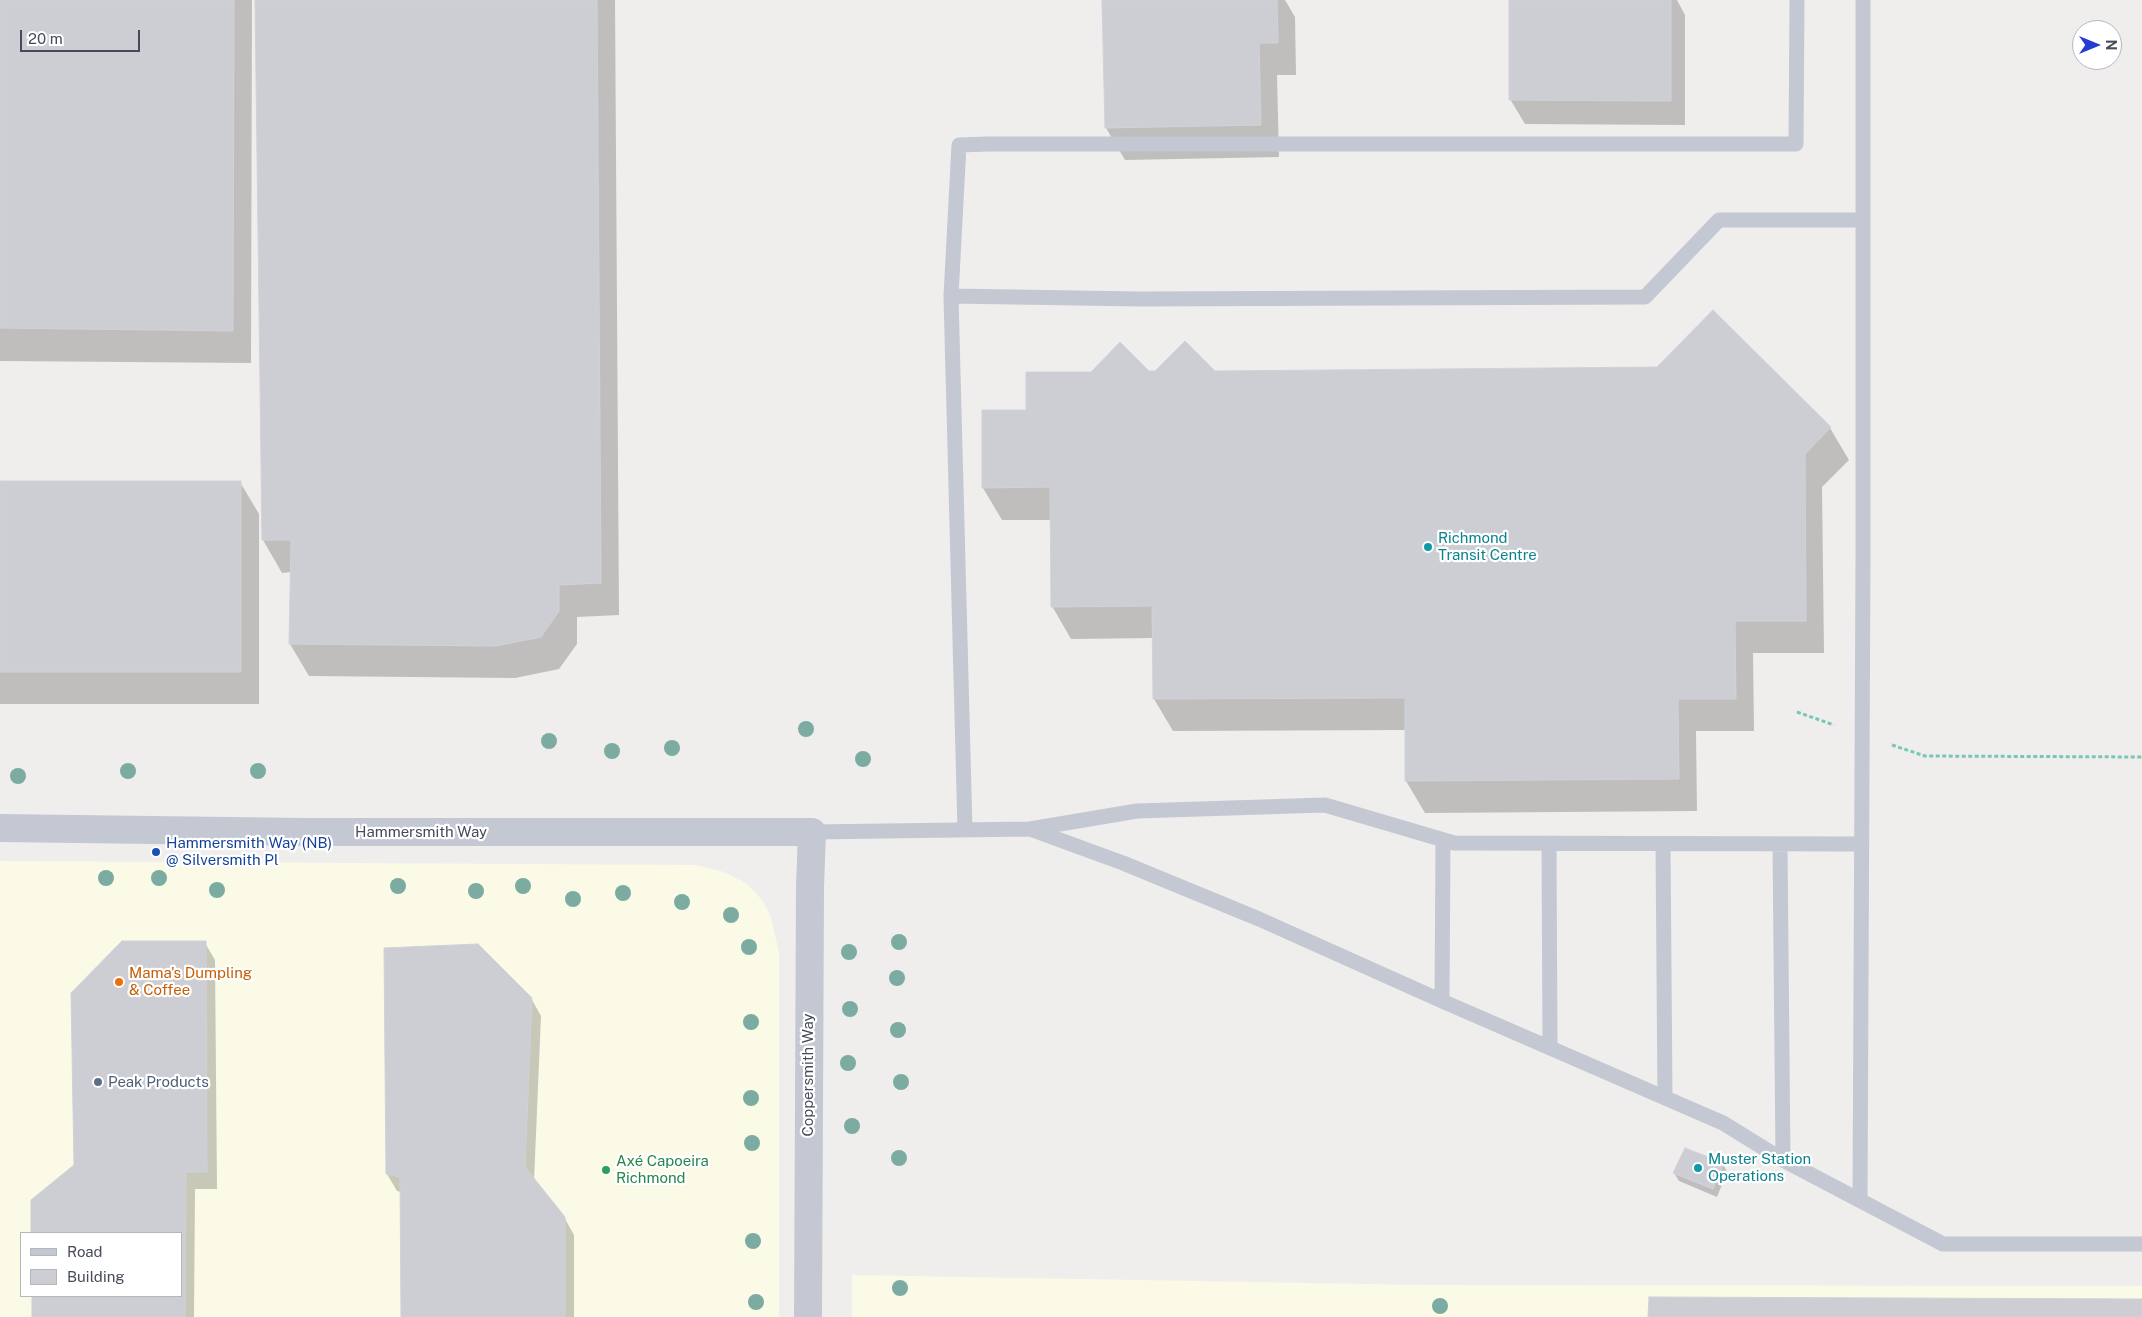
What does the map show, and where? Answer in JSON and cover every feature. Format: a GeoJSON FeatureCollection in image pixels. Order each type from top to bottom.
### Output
{"type":"FeatureCollection","features":[{"type":"Feature","properties":{"kind":"street","name":"Hammersmith Way"},"geometry":{"type":"LineString","coordinates":[[0,828],[306,832],[812,832]]}},
{"type":"Feature","properties":{"kind":"street","name":"Coppersmith Way"},"geometry":{"type":"LineString","coordinates":[[808,1317],[810,887],[812,832]]}},
{"type":"Feature","properties":{"kind":"lane"},"geometry":{"type":"LineString","coordinates":[[965,830],[951,296],[959,145],[1796,144],[1797,0]]}},
{"type":"Feature","properties":{"kind":"lane"},"geometry":{"type":"LineString","coordinates":[[1860,1199],[1863,0]]}},
{"type":"Feature","properties":{"kind":"lane"},"geometry":{"type":"LineString","coordinates":[[951,296],[1140,299],[1645,297],[1719,220],[1863,220]]}},
{"type":"Feature","properties":{"kind":"lane"},"geometry":{"type":"LineString","coordinates":[[812,832],[1030,829],[1137,810],[1326,805],[1454,843],[1861,844]]}},
{"type":"Feature","properties":{"kind":"lane"},"geometry":{"type":"LineString","coordinates":[[1030,829],[1123,863],[1258,918],[1442,1001],[1723,1123],[1783,1160],[1943,1244],[2142,1244]]}},
{"type":"Feature","properties":{"kind":"lane"},"geometry":{"type":"LineString","coordinates":[[1442,840],[1442,1001]]}},
{"type":"Feature","properties":{"kind":"lane"},"geometry":{"type":"LineString","coordinates":[[1549,844],[1550,1048]]}},
{"type":"Feature","properties":{"kind":"lane"},"geometry":{"type":"LineString","coordinates":[[1663,844],[1665,1098]]}},
{"type":"Feature","properties":{"kind":"lane"},"geometry":{"type":"LineString","coordinates":[[1780,845],[1783,1160]]}},
{"type":"Feature","properties":{"kind":"path"},"geometry":{"type":"LineString","coordinates":[[1796,712],[1925,756],[2142,757]]}},
{"type":"Feature","properties":{"kind":"shaded area"},"geometry":{"type":"Polygon","coordinates":[[[0,861],[696,865],[724,872],[738,879],[748,885],[763,901],[771,918],[779,952],[779,1317],[0,1317],[0,861]]]}},
{"type":"Feature","properties":{"kind":"shaded area"},"geometry":{"type":"Polygon","coordinates":[[[852,1275],[1424,1285],[2142,1286],[2142,1317],[852,1317],[852,1275]]]}},
{"type":"Feature","properties":{"kind":"building"},"geometry":{"type":"Polygon","coordinates":[[[0,0],[234,0],[233,331],[0,328],[0,0]]]}},
{"type":"Feature","properties":{"kind":"building"},"geometry":{"type":"Polygon","coordinates":[[[255,0],[597,0],[601,583],[559,585],[559,611],[541,637],[496,646],[289,644],[291,540],[262,540],[255,0]]]}},
{"type":"Feature","properties":{"kind":"building"},"geometry":{"type":"Polygon","coordinates":[[[1102,0],[1277,0],[1278,43],[1259,43],[1261,125],[1105,128],[1102,0]]]}},
{"type":"Feature","properties":{"kind":"building"},"geometry":{"type":"Polygon","coordinates":[[[1509,0],[1671,0],[1671,101],[1509,100],[1509,0]]]}},
{"type":"Feature","properties":{"kind":"building","name":"Richmond Transit Centre"},"geometry":{"type":"Polygon","coordinates":[[[1713,310],[1831,427],[1805,454],[1806,621],[1735,621],[1736,699],[1678,699],[1679,779],[1405,781],[1405,698],[1153,699],[1152,606],[1051,607],[1050,487],[982,488],[982,410],[1026,410],[1026,372],[1091,372],[1120,342],[1149,371],[1155,371],[1185,341],[1215,371],[1657,367],[1713,310]]]}},
{"type":"Feature","properties":{"kind":"building"},"geometry":{"type":"Polygon","coordinates":[[[0,481],[241,481],[241,672],[0,672],[0,481]]]}},
{"type":"Feature","properties":{"kind":"building"},"geometry":{"type":"Polygon","coordinates":[[[122,941],[206,941],[207,1172],[186,1172],[185,1317],[32,1317],[32,1297],[182,1297],[182,1232],[31,1232],[31,1200],[74,1165],[71,993],[122,941]]]}},
{"type":"Feature","properties":{"kind":"building"},"geometry":{"type":"Polygon","coordinates":[[[478,944],[532,998],[525,1167],[565,1217],[565,1317],[401,1317],[400,1177],[386,1174],[384,948],[478,944]]]}},
{"type":"Feature","properties":{"kind":"building","name":"Muster Station Operations"},"geometry":{"type":"Polygon","coordinates":[[[1685,1148],[1724,1163],[1713,1189],[1673,1173],[1685,1148]]]}},
{"type":"Feature","properties":{"kind":"building"},"geometry":{"type":"Polygon","coordinates":[[[1649,1297],[2142,1299],[2142,1317],[1648,1317],[1649,1297]]]}},
{"type":"Feature","properties":{"kind":"place","name":"Richmond Transit Centre"},"geometry":{"type":"Point","coordinates":[1428,547]}},
{"type":"Feature","properties":{"kind":"place","name":"Hammersmith Way (NB) @ Silversmith Pl"},"geometry":{"type":"Point","coordinates":[156,852]}},
{"type":"Feature","properties":{"kind":"place","name":"Mama's Dumpling & Coffee"},"geometry":{"type":"Point","coordinates":[119,982]}},
{"type":"Feature","properties":{"kind":"place","name":"Peak Products"},"geometry":{"type":"Point","coordinates":[98,1082]}},
{"type":"Feature","properties":{"kind":"place","name":"Muster Station Operations"},"geometry":{"type":"Point","coordinates":[1698,1168]}},
{"type":"Feature","properties":{"kind":"place","name":"Axé Capoeira Richmond"},"geometry":{"type":"Point","coordinates":[606,1170]}}]}
